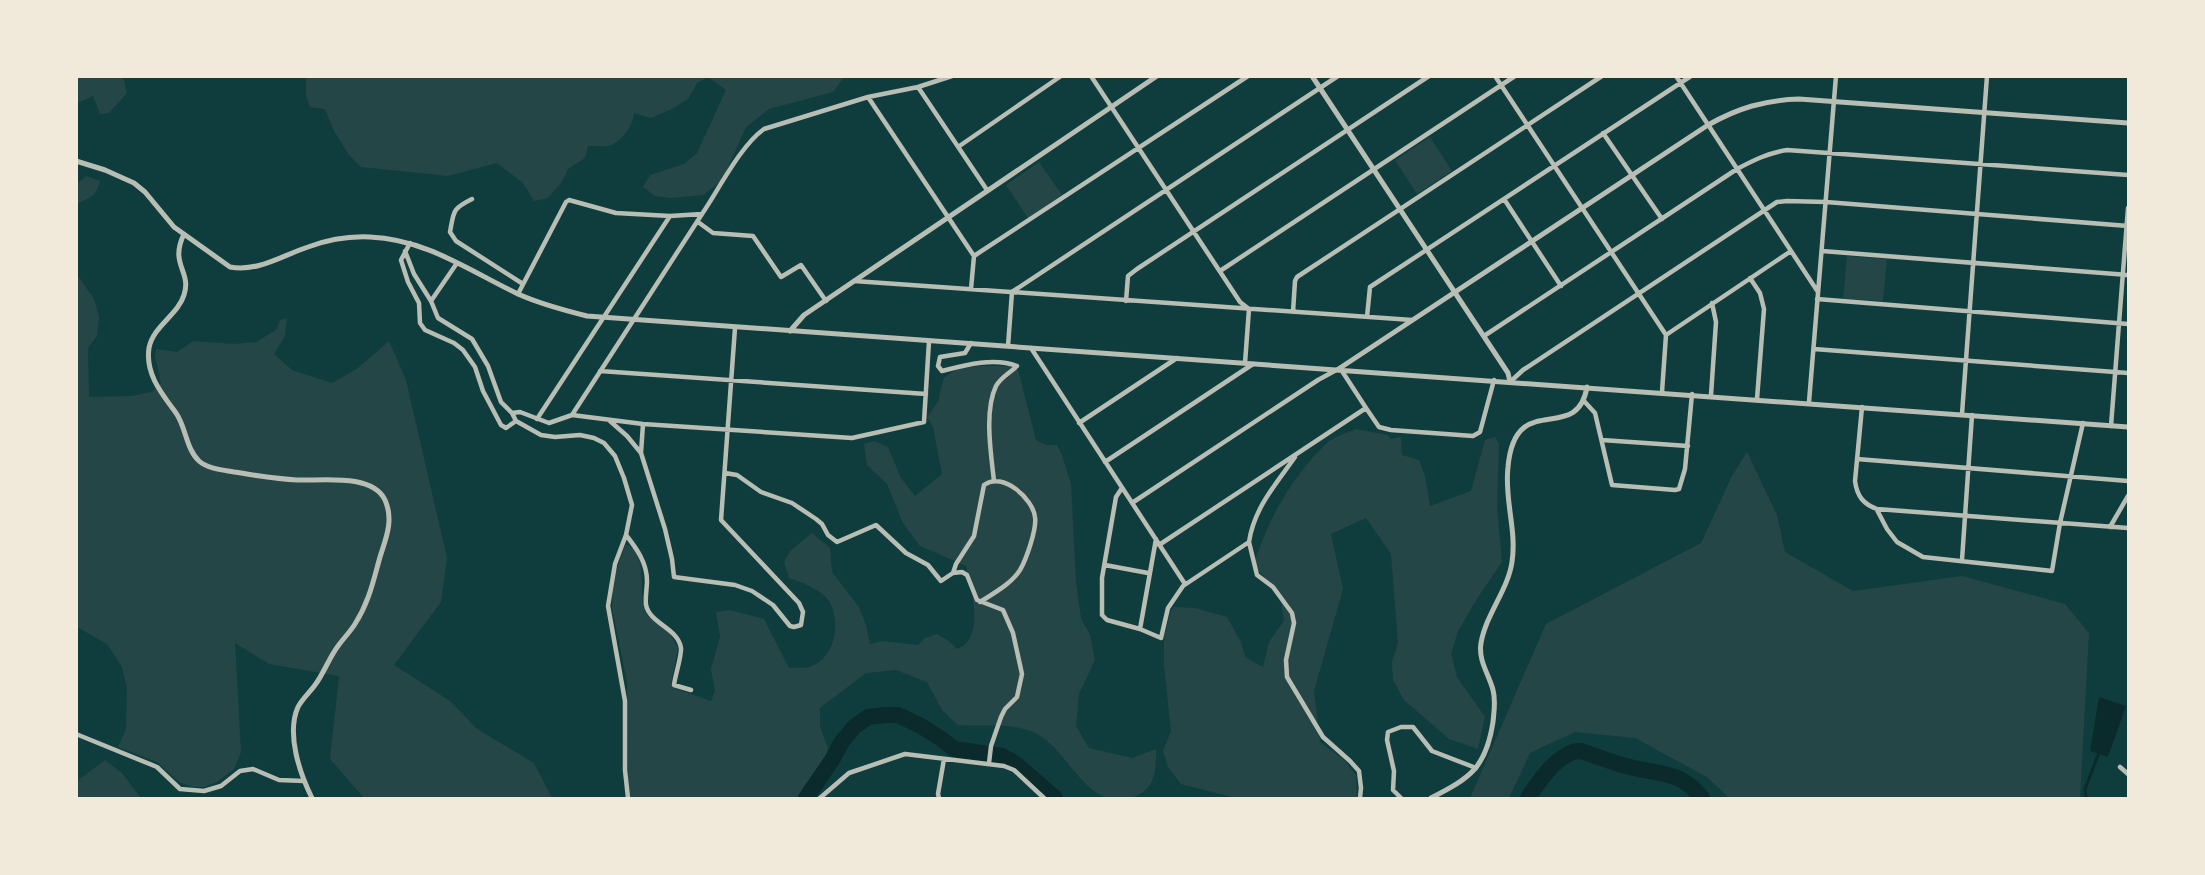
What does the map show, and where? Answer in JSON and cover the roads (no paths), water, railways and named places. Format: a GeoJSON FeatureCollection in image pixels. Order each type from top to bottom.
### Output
{"type":"FeatureCollection","features":[{"type":"Feature","properties":{"kind":"street"},"geometry":{"type":"LineString","coordinates":[[572,415],[747,145],[758,134],[764,129],[868,97],[918,87],[952,76]]}},
{"type":"Feature","properties":{"kind":"street"},"geometry":{"type":"LineString","coordinates":[[958,147],[1061,76]]}},
{"type":"Feature","properties":{"kind":"street"},"geometry":{"type":"LineString","coordinates":[[1091,76],[1240,302],[1249,309]]}},
{"type":"Feature","properties":{"kind":"street"},"geometry":{"type":"LineString","coordinates":[[790,331],[804,315],[1149,79],[1157,76]]}},
{"type":"Feature","properties":{"kind":"street"},"geometry":{"type":"LineString","coordinates":[[974,256],[1248,76]]}},
{"type":"Feature","properties":{"kind":"street"},"geometry":{"type":"LineString","coordinates":[[1312,76],[1508,373],[1510,382]]}},
{"type":"Feature","properties":{"kind":"street"},"geometry":{"type":"LineString","coordinates":[[1012,292],[1338,76]]}},
{"type":"Feature","properties":{"kind":"street"},"geometry":{"type":"LineString","coordinates":[[1126,301],[1128,276],[1137,269],[1429,76]]}},
{"type":"Feature","properties":{"kind":"street"},"geometry":{"type":"LineString","coordinates":[[1495,76],[1665,334],[1662,392]]}},
{"type":"Feature","properties":{"kind":"street"},"geometry":{"type":"LineString","coordinates":[[1220,271],[1515,76]]}},
{"type":"Feature","properties":{"kind":"street"},"geometry":{"type":"LineString","coordinates":[[1293,312],[1297,277],[1528,127],[1602,76]]}},
{"type":"Feature","properties":{"kind":"street"},"geometry":{"type":"LineString","coordinates":[[1676,76],[1818,292]]}},
{"type":"Feature","properties":{"kind":"street"},"geometry":{"type":"LineString","coordinates":[[1367,317],[1370,287],[1691,76]]}},
{"type":"Feature","properties":{"kind":"street"},"geometry":{"type":"LineString","coordinates":[[1809,402],[1836,76]]}},
{"type":"Feature","properties":{"kind":"street"},"geometry":{"type":"LineString","coordinates":[[1962,414],[1987,76]]}},
{"type":"Feature","properties":{"kind":"street"},"geometry":{"type":"LineString","coordinates":[[918,87],[987,190]]}},
{"type":"Feature","properties":{"kind":"street"},"geometry":{"type":"LineString","coordinates":[[868,97],[974,256],[971,289]]}},
{"type":"Feature","properties":{"kind":"street"},"geometry":{"type":"LineString","coordinates":[[1132,503],[1708,125],[1739,109],[1774,100],[1834,101],[2128,123]]}},
{"type":"Feature","properties":{"kind":"street"},"geometry":{"type":"LineString","coordinates":[[1603,133],[1662,219]]}},
{"type":"Feature","properties":{"kind":"street"},"geometry":{"type":"LineString","coordinates":[[1484,336],[1737,169],[1772,153],[1787,150],[2128,175]]}},
{"type":"Feature","properties":{"kind":"street"},"geometry":{"type":"LineString","coordinates":[[76,161],[105,170],[134,183],[145,192],[166,219],[230,267],[262,265],[309,246],[342,238],[371,237],[424,247],[518,294],[587,316],[1340,368],[2128,427]]}},
{"type":"Feature","properties":{"kind":"street"},"geometry":{"type":"LineString","coordinates":[[472,199],[457,206],[453,216],[450,231],[456,241],[523,284]]}},
{"type":"Feature","properties":{"kind":"street"},"geometry":{"type":"LineString","coordinates":[[1504,199],[1561,286]]}},
{"type":"Feature","properties":{"kind":"street"},"geometry":{"type":"LineString","coordinates":[[518,294],[569,200],[616,213],[670,216],[702,214]]}},
{"type":"Feature","properties":{"kind":"street"},"geometry":{"type":"LineString","coordinates":[[1510,382],[1523,370],[1777,202],[1826,202],[2128,226]]}},
{"type":"Feature","properties":{"kind":"street"},"geometry":{"type":"LineString","coordinates":[[2111,426],[2119,323],[2126,274],[2128,208]]}},
{"type":"Feature","properties":{"kind":"street"},"geometry":{"type":"LineString","coordinates":[[537,418],[670,216]]}},
{"type":"Feature","properties":{"kind":"street"},"geometry":{"type":"LineString","coordinates":[[698,222],[713,233],[753,236],[782,277],[801,265],[826,301]]}},
{"type":"Feature","properties":{"kind":"street"},"geometry":{"type":"LineString","coordinates":[[184,234],[177,249],[185,278],[184,297],[152,339],[149,348],[156,385],[181,420],[192,451],[199,461],[206,466],[258,476],[360,483],[378,491],[384,498],[388,509],[390,525],[372,591],[354,625],[337,647],[316,684],[298,706],[294,733],[297,757],[312,798]]}},
{"type":"Feature","properties":{"kind":"street"},"geometry":{"type":"LineString","coordinates":[[410,243],[401,260],[408,282],[419,303],[420,323],[425,330],[464,350],[475,366],[483,391],[501,425],[506,428],[516,421]]}},
{"type":"Feature","properties":{"kind":"street"},"geometry":{"type":"LineString","coordinates":[[405,251],[414,274],[431,301],[438,318],[472,339],[484,357],[501,402],[512,413],[516,421],[541,435],[555,437],[580,435],[594,438],[611,450],[621,466],[632,505],[626,535],[615,564],[608,606],[626,701],[625,770],[628,798]]}},
{"type":"Feature","properties":{"kind":"street"},"geometry":{"type":"LineString","coordinates":[[1665,334],[1791,251]]}},
{"type":"Feature","properties":{"kind":"street"},"geometry":{"type":"LineString","coordinates":[[1822,251],[2126,274]]}},
{"type":"Feature","properties":{"kind":"street"},"geometry":{"type":"LineString","coordinates":[[431,301],[457,263]]}},
{"type":"Feature","properties":{"kind":"street"},"geometry":{"type":"LineString","coordinates":[[1750,278],[1760,293],[1764,309],[1757,399]]}},
{"type":"Feature","properties":{"kind":"street"},"geometry":{"type":"LineString","coordinates":[[854,281],[1412,320]]}},
{"type":"Feature","properties":{"kind":"street"},"geometry":{"type":"LineString","coordinates":[[1008,346],[1012,292]]}},
{"type":"Feature","properties":{"kind":"street"},"geometry":{"type":"LineString","coordinates":[[1817,299],[2128,324]]}},
{"type":"Feature","properties":{"kind":"street"},"geometry":{"type":"LineString","coordinates":[[1711,395],[1716,322],[1712,303]]}},
{"type":"Feature","properties":{"kind":"street"},"geometry":{"type":"LineString","coordinates":[[1245,363],[1249,309]]}},
{"type":"Feature","properties":{"kind":"street"},"geometry":{"type":"LineString","coordinates":[[643,424],[641,453],[672,559],[674,577],[744,588],[773,605],[790,626],[799,626],[803,612],[799,603],[721,520],[735,328]]}},
{"type":"Feature","properties":{"kind":"street"},"geometry":{"type":"LineString","coordinates":[[512,413],[520,412],[549,423],[572,415],[643,424],[852,438],[924,422],[929,341]]}},
{"type":"Feature","properties":{"kind":"street"},"geometry":{"type":"LineString","coordinates":[[971,344],[965,353],[940,357],[939,369],[942,371],[989,362],[1017,366],[997,385],[993,398],[989,425],[994,481]]}},
{"type":"Feature","properties":{"kind":"street"},"geometry":{"type":"LineString","coordinates":[[1031,348],[1185,584]]}},
{"type":"Feature","properties":{"kind":"street"},"geometry":{"type":"LineString","coordinates":[[1814,349],[2128,373]]}},
{"type":"Feature","properties":{"kind":"street"},"geometry":{"type":"LineString","coordinates":[[1079,423],[1177,358]]}},
{"type":"Feature","properties":{"kind":"street"},"geometry":{"type":"LineString","coordinates":[[1105,462],[1255,363]]}},
{"type":"Feature","properties":{"kind":"street"},"geometry":{"type":"LineString","coordinates":[[1340,368],[1379,427],[1473,436],[1480,432],[1494,380]]}},
{"type":"Feature","properties":{"kind":"street"},"geometry":{"type":"LineString","coordinates":[[600,371],[926,394]]}},
{"type":"Feature","properties":{"kind":"street"},"geometry":{"type":"LineString","coordinates":[[1431,798],[1463,780],[1476,768],[1486,753],[1491,733],[1496,698],[1481,660],[1481,644],[1488,620],[1512,565],[1513,539],[1507,483],[1509,450],[1512,442],[1521,428],[1546,418],[1571,414],[1584,401],[1587,387]]}},
{"type":"Feature","properties":{"kind":"street"},"geometry":{"type":"LineString","coordinates":[[1584,401],[1595,413],[1612,485],[1679,489],[1686,469],[1692,394]]}},
{"type":"Feature","properties":{"kind":"street"},"geometry":{"type":"LineString","coordinates":[[1862,407],[1856,491],[1861,500],[1877,509],[2128,528]]}},
{"type":"Feature","properties":{"kind":"street"},"geometry":{"type":"LineString","coordinates":[[1159,544],[1366,408]]}},
{"type":"Feature","properties":{"kind":"street"},"geometry":{"type":"LineString","coordinates":[[1962,560],[1972,415]]}},
{"type":"Feature","properties":{"kind":"street"},"geometry":{"type":"LineString","coordinates":[[610,421],[641,453]]}},
{"type":"Feature","properties":{"kind":"street"},"geometry":{"type":"LineString","coordinates":[[1877,509],[1887,529],[1897,542],[1923,557],[2052,571],[2060,523],[2083,423]]}},
{"type":"Feature","properties":{"kind":"street"},"geometry":{"type":"LineString","coordinates":[[1602,440],[1688,446]]}},
{"type":"Feature","properties":{"kind":"street"},"geometry":{"type":"LineString","coordinates":[[1298,454],[1259,509],[1251,528],[1249,542],[1257,575],[1273,587],[1292,614],[1294,623],[1286,660],[1287,677],[1323,737],[1359,771],[1360,798]]}},
{"type":"Feature","properties":{"kind":"street"},"geometry":{"type":"LineString","coordinates":[[1857,459],[2128,481]]}},
{"type":"Feature","properties":{"kind":"street"},"geometry":{"type":"LineString","coordinates":[[724,473],[737,475],[761,492],[780,497],[807,512],[822,524],[833,541],[837,542],[876,525],[906,553],[928,565],[941,581],[953,573],[962,572],[967,575],[980,602],[999,608],[1006,614],[1013,633],[1016,653],[1023,669],[1017,697],[1005,709],[1001,717],[990,750],[989,762]]}},
{"type":"Feature","properties":{"kind":"street"},"geometry":{"type":"LineString","coordinates":[[953,573],[956,564],[974,536],[984,485],[994,481],[1004,481],[1010,484],[1033,509],[1035,521],[1024,563],[1019,571],[1013,579],[980,602]]}},
{"type":"Feature","properties":{"kind":"street"},"geometry":{"type":"LineString","coordinates":[[1122,488],[1116,497],[1102,578],[1102,615],[1107,620],[1140,628],[1161,638],[1168,608],[1185,584],[1249,542]]}},
{"type":"Feature","properties":{"kind":"street"},"geometry":{"type":"LineString","coordinates":[[2110,527],[2128,496]]}},
{"type":"Feature","properties":{"kind":"street"},"geometry":{"type":"LineString","coordinates":[[626,535],[642,559],[647,575],[646,605],[654,618],[677,639],[681,648],[674,685],[691,690]]}},
{"type":"Feature","properties":{"kind":"street"},"geometry":{"type":"LineString","coordinates":[[1140,628],[1148,573],[1156,539]]}},
{"type":"Feature","properties":{"kind":"street"},"geometry":{"type":"LineString","coordinates":[[1105,565],[1148,573]]}},
{"type":"Feature","properties":{"kind":"street"},"geometry":{"type":"LineString","coordinates":[[1392,798],[1394,771],[1387,740],[1388,732],[1401,727],[1413,727],[1432,751],[1476,768]]}},
{"type":"Feature","properties":{"kind":"street"},"geometry":{"type":"LineString","coordinates":[[76,734],[157,767],[180,789],[204,791],[213,789],[221,786],[240,771],[253,769],[279,780],[304,781]]}},
{"type":"Feature","properties":{"kind":"street"},"geometry":{"type":"LineString","coordinates":[[820,798],[849,773],[889,758],[912,753],[944,759],[989,762],[1014,770],[1044,798]]}},
{"type":"Feature","properties":{"kind":"street"},"geometry":{"type":"LineString","coordinates":[[939,798],[944,759]]}},
{"type":"Feature","properties":{"kind":"street"},"geometry":{"type":"LineString","coordinates":[[2120,767],[2128,774]]}},
{"type":"Feature","properties":{"kind":"street"},"geometry":{"type":"LineString","coordinates":[[1393,790],[1401,798]]}},
{"type":"Feature","properties":{"kind":"waterway"},"geometry":{"type":"LineString","coordinates":[[806,798],[841,743],[854,727],[868,717],[885,715],[898,715],[921,726],[954,749],[1002,756],[1016,764],[1055,798]]}},
{"type":"Feature","properties":{"kind":"waterway"},"geometry":{"type":"LineString","coordinates":[[2086,798],[2085,789],[2100,750]]}},
{"type":"Feature","properties":{"kind":"waterway"},"geometry":{"type":"LineString","coordinates":[[1528,798],[1550,768],[1565,756],[1581,751],[1626,766],[1667,774],[1685,782],[1702,798]]}}]}
